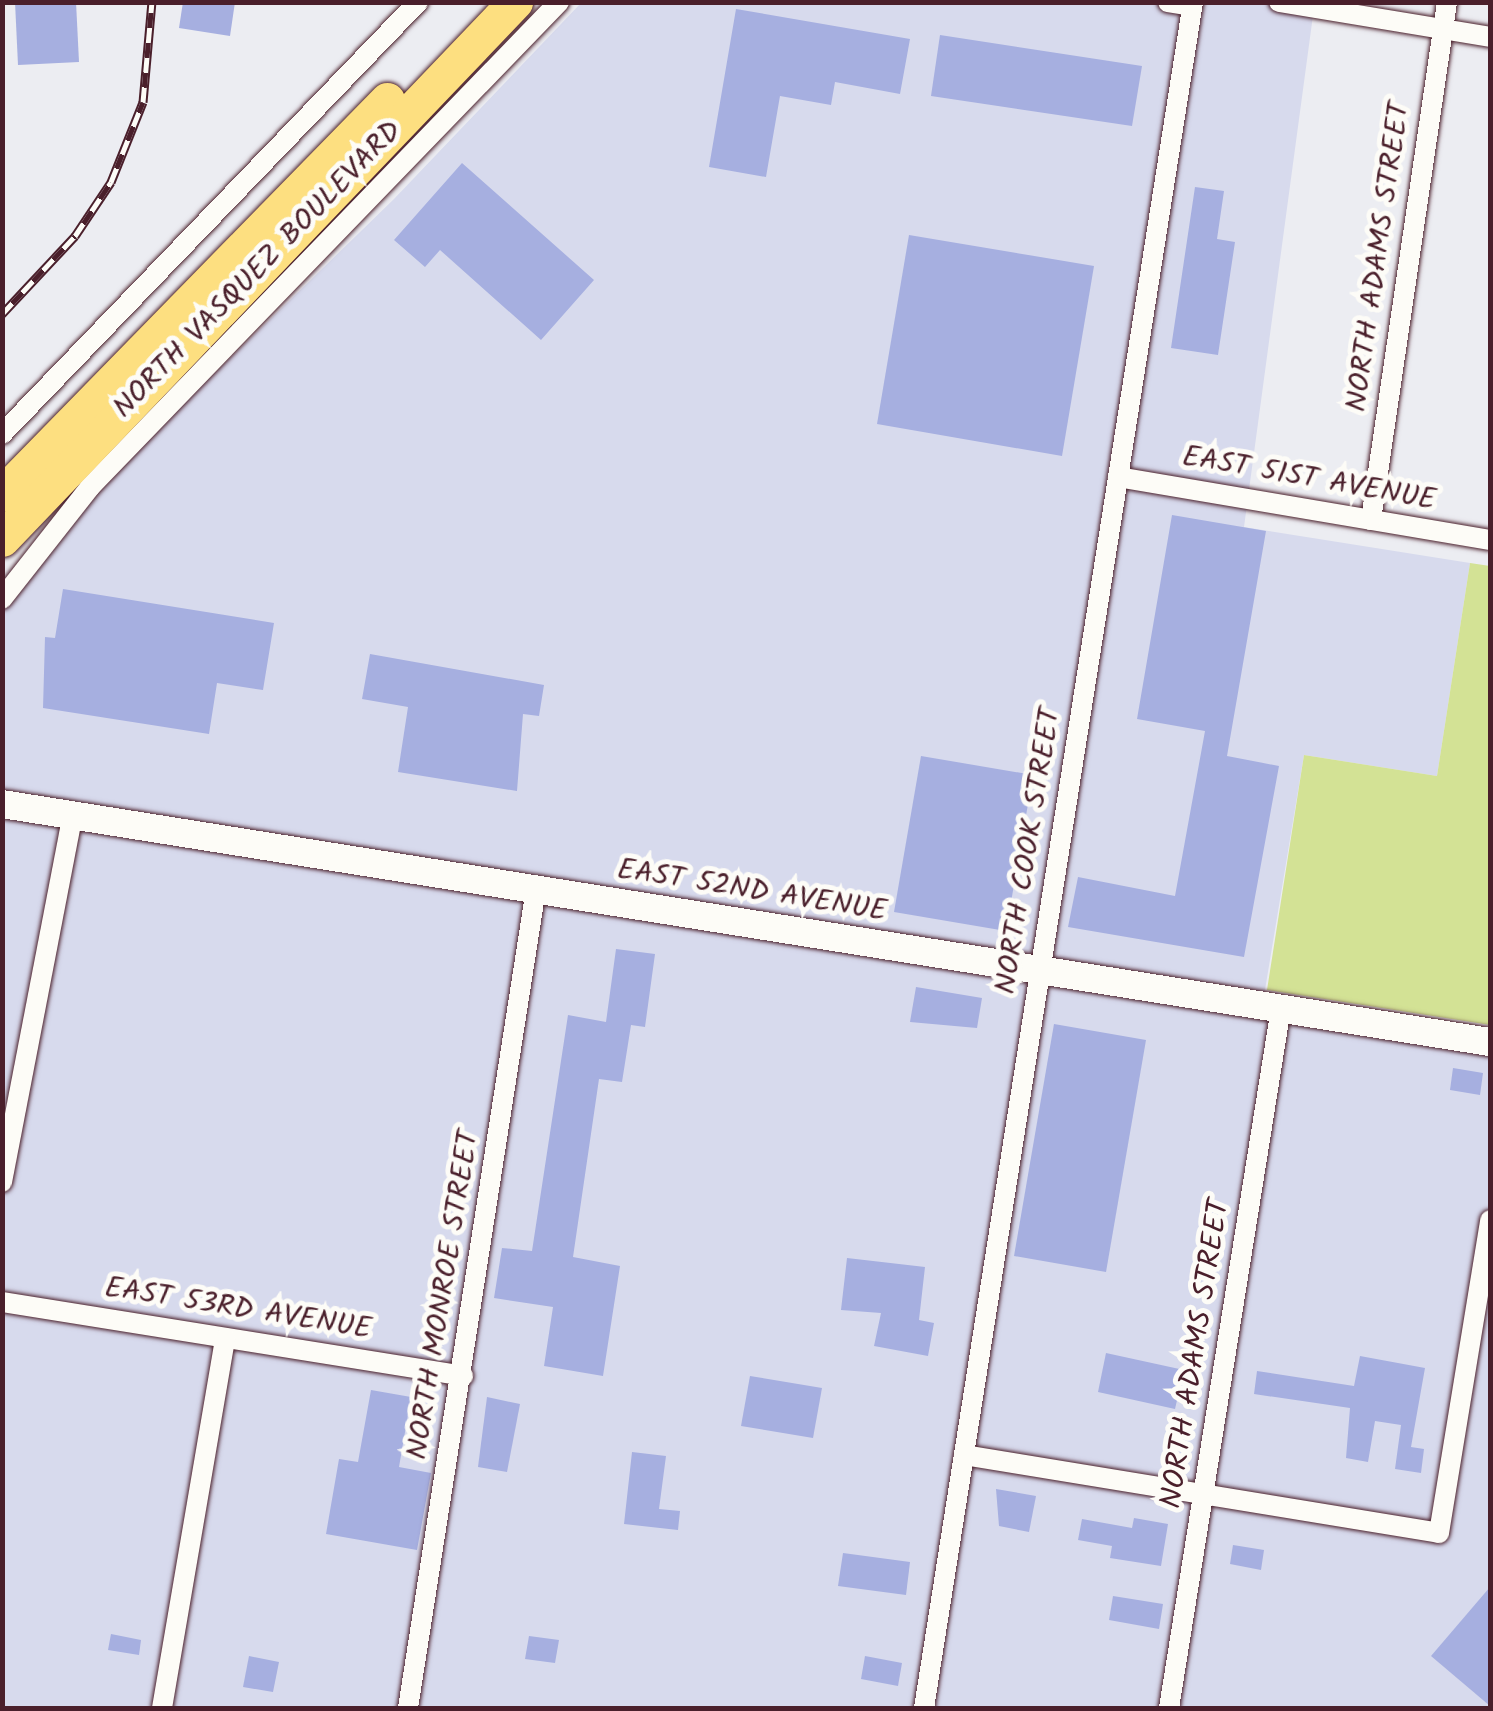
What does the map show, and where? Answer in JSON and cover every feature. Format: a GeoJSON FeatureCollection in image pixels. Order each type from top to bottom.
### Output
{"type":"FeatureCollection","features":[{"type":"Feature","properties":{"kind":"highway","name":"NORTH VASQUEZ BOULEVARD"},"geometry":{"type":"LineString","coordinates":[[2,494],[482,2]]}},
{"type":"Feature","properties":{"kind":"highway","name":"NORTH VASQUEZ BOULEVARD"},"geometry":{"type":"LineString","coordinates":[[2,539],[515,2]]}},
{"type":"Feature","properties":{"kind":"street"},"geometry":{"type":"LineString","coordinates":[[2,434],[418,2]]}},
{"type":"Feature","properties":{"kind":"street"},"geometry":{"type":"LineString","coordinates":[[2,600],[90,487],[559,2]]}},
{"type":"Feature","properties":{"kind":"street"},"geometry":{"type":"LineString","coordinates":[[1168,2],[1193,4]]}},
{"type":"Feature","properties":{"kind":"street"},"geometry":{"type":"LineString","coordinates":[[1280,2],[1490,37]]}},
{"type":"Feature","properties":{"kind":"street","name":"NORTH ADAMS STREET"},"geometry":{"type":"LineString","coordinates":[[1371,520],[1447,2]]}},
{"type":"Feature","properties":{"kind":"street","name":"NORTH COOK STREET"},"geometry":{"type":"LineString","coordinates":[[924,1708],[1193,4]]}},
{"type":"Feature","properties":{"kind":"street","name":"EAST 51ST AVENUE"},"geometry":{"type":"LineString","coordinates":[[1118,477],[1490,540]]}},
{"type":"Feature","properties":{"kind":"street","name":"EAST 52ND AVENUE"},"geometry":{"type":"LineString","coordinates":[[2,804],[1490,1042]]}},
{"type":"Feature","properties":{"kind":"street"},"geometry":{"type":"LineString","coordinates":[[2,1182],[72,816]]}},
{"type":"Feature","properties":{"kind":"street","name":"NORTH MONROE STREET"},"geometry":{"type":"LineString","coordinates":[[408,1708],[463,1376],[536,889]]}},
{"type":"Feature","properties":{"kind":"street","name":"NORTH ADAMS STREET"},"geometry":{"type":"LineString","coordinates":[[1169,1708],[1281,1008]]}},
{"type":"Feature","properties":{"kind":"street"},"geometry":{"type":"LineString","coordinates":[[964,1455],[1439,1533],[1490,1220]]}},
{"type":"Feature","properties":{"kind":"street","name":"EAST 53RD AVENUE"},"geometry":{"type":"LineString","coordinates":[[2,1302],[463,1376]]}},
{"type":"Feature","properties":{"kind":"street"},"geometry":{"type":"LineString","coordinates":[[162,1708],[225,1338]]}},
{"type":"Feature","properties":{"kind":"shaded area"},"geometry":{"type":"Polygon","coordinates":[[[1282,2],[1314,8],[1244,527],[1470,563],[1437,776],[1304,755],[1260,1020],[1490,1055],[1490,1708],[3,1708],[3,579],[394,199],[581,3],[1282,2]]]}},
{"type":"Feature","properties":{"kind":"green space"},"geometry":{"type":"Polygon","coordinates":[[[1470,563],[1490,566],[1490,1025],[1267,990],[1304,755],[1437,776],[1470,563]]]}},
{"type":"Feature","properties":{"kind":"building"},"geometry":{"type":"Polygon","coordinates":[[[15,2],[76,2],[79,62],[18,65],[15,2]]]}},
{"type":"Feature","properties":{"kind":"building"},"geometry":{"type":"Polygon","coordinates":[[[183,2],[235,2],[230,36],[179,28],[183,2]]]}},
{"type":"Feature","properties":{"kind":"building"},"geometry":{"type":"Polygon","coordinates":[[[736,9],[910,39],[900,94],[835,82],[831,105],[780,96],[766,177],[709,167],[736,9]]]}},
{"type":"Feature","properties":{"kind":"building"},"geometry":{"type":"Polygon","coordinates":[[[940,35],[1142,66],[1132,126],[931,96],[940,35]]]}},
{"type":"Feature","properties":{"kind":"building"},"geometry":{"type":"Polygon","coordinates":[[[462,163],[594,280],[541,340],[440,250],[425,267],[394,240],[462,163]]]}},
{"type":"Feature","properties":{"kind":"building"},"geometry":{"type":"Polygon","coordinates":[[[1195,187],[1224,191],[1217,239],[1235,242],[1218,355],[1171,348],[1195,187]]]}},
{"type":"Feature","properties":{"kind":"building"},"geometry":{"type":"Polygon","coordinates":[[[909,235],[1094,266],[1062,456],[877,424],[909,235]]]}},
{"type":"Feature","properties":{"kind":"building"},"geometry":{"type":"Polygon","coordinates":[[[1172,515],[1266,531],[1227,756],[1279,766],[1244,957],[1068,927],[1078,877],[1175,896],[1205,731],[1137,719],[1172,515]]]}},
{"type":"Feature","properties":{"kind":"building"},"geometry":{"type":"Polygon","coordinates":[[[63,589],[274,623],[263,690],[217,683],[209,734],[43,708],[45,637],[55,638],[63,589]]]}},
{"type":"Feature","properties":{"kind":"building"},"geometry":{"type":"Polygon","coordinates":[[[370,654],[544,685],[539,716],[523,714],[517,791],[398,772],[408,707],[362,699],[370,654]]]}},
{"type":"Feature","properties":{"kind":"building"},"geometry":{"type":"Polygon","coordinates":[[[921,756],[1033,775],[1006,931],[894,912],[921,756]]]}},
{"type":"Feature","properties":{"kind":"building"},"geometry":{"type":"Polygon","coordinates":[[[616,949],[655,954],[645,1027],[631,1025],[622,1082],[599,1079],[573,1257],[620,1266],[603,1376],[544,1366],[553,1307],[494,1298],[502,1248],[532,1251],[568,1015],[606,1022],[616,949]]]}},
{"type":"Feature","properties":{"kind":"building"},"geometry":{"type":"Polygon","coordinates":[[[916,987],[982,998],[977,1028],[910,1022],[916,987]]]}},
{"type":"Feature","properties":{"kind":"building"},"geometry":{"type":"Polygon","coordinates":[[[1054,1024],[1146,1040],[1106,1272],[1014,1256],[1054,1024]]]}},
{"type":"Feature","properties":{"kind":"building"},"geometry":{"type":"Polygon","coordinates":[[[1453,1068],[1483,1073],[1480,1095],[1450,1090],[1453,1068]]]}},
{"type":"Feature","properties":{"kind":"building"},"geometry":{"type":"Polygon","coordinates":[[[847,1258],[925,1267],[919,1320],[934,1323],[928,1356],[874,1346],[881,1313],[841,1310],[847,1258]]]}},
{"type":"Feature","properties":{"kind":"building"},"geometry":{"type":"Polygon","coordinates":[[[1106,1353],[1184,1370],[1175,1409],[1098,1392],[1106,1353]]]}},
{"type":"Feature","properties":{"kind":"building"},"geometry":{"type":"Polygon","coordinates":[[[1360,1356],[1425,1368],[1411,1447],[1424,1449],[1421,1473],[1395,1469],[1401,1425],[1375,1421],[1368,1462],[1346,1458],[1350,1408],[1254,1394],[1257,1371],[1354,1386],[1360,1356]]]}},
{"type":"Feature","properties":{"kind":"building"},"geometry":{"type":"Polygon","coordinates":[[[750,1376],[822,1388],[813,1438],[741,1426],[750,1376]]]}},
{"type":"Feature","properties":{"kind":"building"},"geometry":{"type":"Polygon","coordinates":[[[371,1390],[411,1397],[399,1467],[431,1473],[417,1550],[326,1534],[339,1459],[358,1462],[371,1390]]]}},
{"type":"Feature","properties":{"kind":"building"},"geometry":{"type":"Polygon","coordinates":[[[487,1397],[520,1404],[507,1472],[478,1467],[487,1397]]]}},
{"type":"Feature","properties":{"kind":"building"},"geometry":{"type":"Polygon","coordinates":[[[632,1452],[666,1456],[659,1509],[680,1511],[678,1530],[624,1524],[632,1452]]]}},
{"type":"Feature","properties":{"kind":"building"},"geometry":{"type":"Polygon","coordinates":[[[996,1489],[1036,1496],[1029,1532],[999,1526],[996,1489]]]}},
{"type":"Feature","properties":{"kind":"building"},"geometry":{"type":"Polygon","coordinates":[[[1134,1518],[1168,1524],[1161,1566],[1110,1558],[1112,1546],[1078,1540],[1082,1519],[1132,1528],[1134,1518]]]}},
{"type":"Feature","properties":{"kind":"building"},"geometry":{"type":"Polygon","coordinates":[[[1233,1545],[1264,1550],[1261,1570],[1230,1564],[1233,1545]]]}},
{"type":"Feature","properties":{"kind":"building"},"geometry":{"type":"Polygon","coordinates":[[[843,1553],[910,1562],[906,1595],[838,1586],[843,1553]]]}},
{"type":"Feature","properties":{"kind":"building"},"geometry":{"type":"Polygon","coordinates":[[[1490,1587],[1490,1706],[1431,1656],[1490,1587]]]}},
{"type":"Feature","properties":{"kind":"building"},"geometry":{"type":"Polygon","coordinates":[[[1113,1596],[1163,1604],[1159,1629],[1109,1620],[1113,1596]]]}},
{"type":"Feature","properties":{"kind":"building"},"geometry":{"type":"Polygon","coordinates":[[[111,1634],[141,1640],[139,1655],[108,1650],[111,1634]]]}},
{"type":"Feature","properties":{"kind":"building"},"geometry":{"type":"Polygon","coordinates":[[[529,1636],[559,1640],[555,1663],[525,1659],[529,1636]]]}},
{"type":"Feature","properties":{"kind":"building"},"geometry":{"type":"Polygon","coordinates":[[[249,1656],[279,1662],[273,1692],[243,1687],[249,1656]]]}},
{"type":"Feature","properties":{"kind":"building"},"geometry":{"type":"Polygon","coordinates":[[[865,1656],[902,1663],[898,1686],[861,1679],[865,1656]]]}},
{"type":"Feature","properties":{"kind":"railway"},"geometry":{"type":"LineString","coordinates":[[2,314],[75,236],[111,182],[143,102],[152,2]]}}]}
